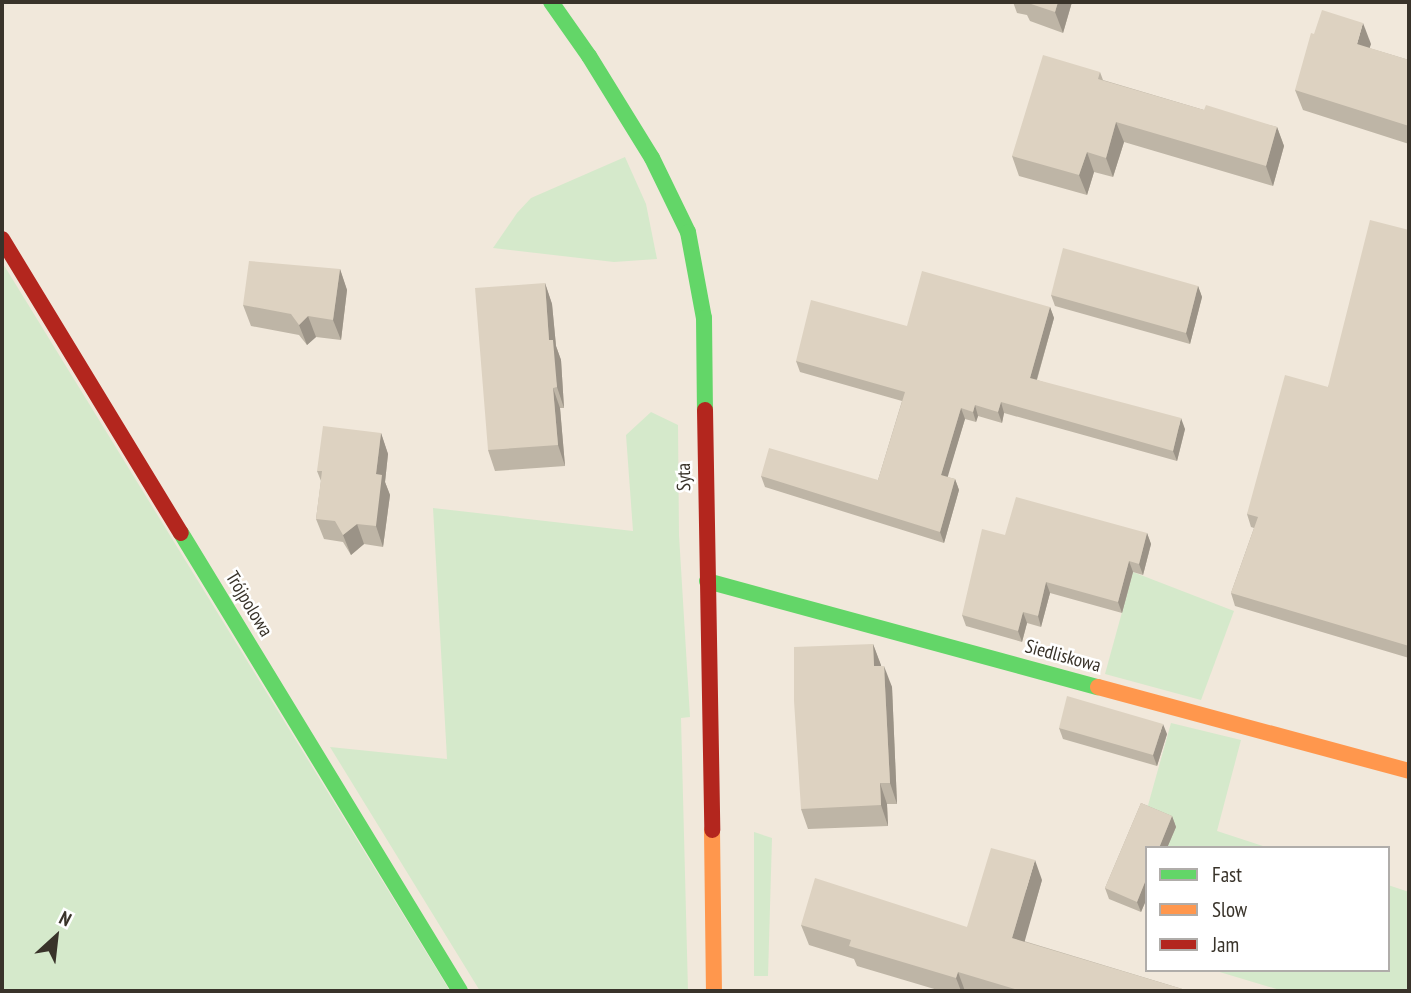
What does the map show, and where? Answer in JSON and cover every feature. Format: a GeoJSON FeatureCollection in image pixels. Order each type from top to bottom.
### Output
{"type":"FeatureCollection","features":[{"type":"Feature","properties":{"kind":"street","name":"Syta"},"geometry":{"type":"LineString","coordinates":[[551,2],[589,56],[652,158],[688,232],[704,318],[714,991]]}},
{"type":"Feature","properties":{"kind":"street","name":"Trójpolowa"},"geometry":{"type":"LineString","coordinates":[[2,239],[460,991]]}},
{"type":"Feature","properties":{"kind":"street","name":"Siedliskowa"},"geometry":{"type":"LineString","coordinates":[[707,582],[1409,771]]}},
{"type":"Feature","properties":{"kind":"green space"},"geometry":{"type":"Polygon","coordinates":[[[625,157],[646,204],[657,259],[614,262],[493,248],[531,198],[625,157]]]}},
{"type":"Feature","properties":{"kind":"green space"},"geometry":{"type":"Polygon","coordinates":[[[2,262],[450,991],[2,991],[2,262]]]}},
{"type":"Feature","properties":{"kind":"green space"},"geometry":{"type":"Polygon","coordinates":[[[651,412],[678,425],[679,535],[690,717],[681,718],[688,991],[480,991],[330,747],[447,759],[433,508],[633,531],[626,435],[651,412]]]}},
{"type":"Feature","properties":{"kind":"green space"},"geometry":{"type":"Polygon","coordinates":[[[1133,572],[1234,611],[1201,700],[1105,674],[1133,572]]]}},
{"type":"Feature","properties":{"kind":"green space"},"geometry":{"type":"Polygon","coordinates":[[[1171,723],[1241,740],[1217,831],[1263,846],[1166,846],[1147,809],[1171,723]]]}},
{"type":"Feature","properties":{"kind":"green space"},"geometry":{"type":"Polygon","coordinates":[[[754,832],[772,838],[768,976],[754,976],[754,832]]]}},
{"type":"Feature","properties":{"kind":"green space"},"geometry":{"type":"Polygon","coordinates":[[[1390,886],[1409,892],[1409,991],[1283,991],[1220,972],[1390,972],[1390,886]]]}},
{"type":"Feature","properties":{"kind":"building"},"geometry":{"type":"Polygon","coordinates":[[[1025,2],[1058,2],[1055,12],[1025,2]]]}},
{"type":"Feature","properties":{"kind":"building"},"geometry":{"type":"Polygon","coordinates":[[[1322,10],[1363,23],[1357,44],[1409,60],[1409,126],[1295,90],[1311,33],[1314,34],[1322,10]]]}},
{"type":"Feature","properties":{"kind":"building"},"geometry":{"type":"Polygon","coordinates":[[[1043,55],[1100,72],[1098,79],[1204,110],[1206,105],[1277,127],[1266,166],[1116,122],[1106,158],[1087,152],[1079,175],[1012,156],[1043,55]]]}},
{"type":"Feature","properties":{"kind":"building"},"geometry":{"type":"Polygon","coordinates":[[[1370,220],[1409,230],[1409,646],[1231,593],[1258,517],[1247,514],[1285,375],[1328,387],[1370,220]]]}},
{"type":"Feature","properties":{"kind":"building"},"geometry":{"type":"Polygon","coordinates":[[[1063,248],[1198,286],[1186,333],[1051,295],[1063,248]]]}},
{"type":"Feature","properties":{"kind":"building"},"geometry":{"type":"Polygon","coordinates":[[[249,261],[340,269],[333,320],[308,316],[299,325],[291,314],[243,305],[249,261]]]}},
{"type":"Feature","properties":{"kind":"building"},"geometry":{"type":"Polygon","coordinates":[[[922,271],[1050,307],[1030,378],[1181,418],[1173,451],[1001,402],[998,412],[975,405],[973,412],[961,408],[941,475],[955,479],[940,532],[761,476],[769,448],[878,480],[905,392],[796,361],[811,300],[907,326],[922,271]]]}},
{"type":"Feature","properties":{"kind":"building"},"geometry":{"type":"Polygon","coordinates":[[[545,283],[549,340],[553,340],[557,387],[553,388],[558,445],[488,450],[475,288],[545,283]]]}},
{"type":"Feature","properties":{"kind":"building"},"geometry":{"type":"Polygon","coordinates":[[[323,426],[381,433],[376,474],[382,475],[376,526],[357,524],[343,535],[335,521],[316,519],[322,471],[317,471],[323,426]]]}},
{"type":"Feature","properties":{"kind":"building"},"geometry":{"type":"Polygon","coordinates":[[[1016,497],[1147,533],[1139,564],[1129,561],[1118,602],[1046,582],[1038,616],[1023,612],[1018,631],[962,615],[982,529],[1005,535],[1016,497]]]}},
{"type":"Feature","properties":{"kind":"building"},"geometry":{"type":"Polygon","coordinates":[[[873,644],[874,666],[884,666],[890,783],[880,783],[881,805],[801,809],[794,701],[794,647],[873,644]]]}},
{"type":"Feature","properties":{"kind":"building"},"geometry":{"type":"Polygon","coordinates":[[[1067,696],[1163,724],[1153,755],[1059,728],[1067,696]]]}},
{"type":"Feature","properties":{"kind":"building"},"geometry":{"type":"Polygon","coordinates":[[[1141,803],[1172,816],[1160,846],[1145,846],[1145,882],[1137,902],[1105,888],[1141,803]]]}},
{"type":"Feature","properties":{"kind":"building"},"geometry":{"type":"Polygon","coordinates":[[[991,848],[1035,860],[1012,938],[1189,991],[1021,991],[958,972],[956,978],[849,946],[851,940],[801,925],[815,878],[967,927],[991,848]]]}},
{"type":"Feature","properties":{"kind":"traffic: fast"},"geometry":{"type":"LineString","coordinates":[[551,2],[589,56],[652,158],[688,232],[704,318],[705,410]]}},
{"type":"Feature","properties":{"kind":"traffic: fast"},"geometry":{"type":"LineString","coordinates":[[181,533],[460,991]]}},
{"type":"Feature","properties":{"kind":"traffic: fast"},"geometry":{"type":"LineString","coordinates":[[707,581],[1098,687]]}},
{"type":"Feature","properties":{"kind":"traffic: slow"},"geometry":{"type":"LineString","coordinates":[[1098,687],[1409,771]]}},
{"type":"Feature","properties":{"kind":"traffic: slow"},"geometry":{"type":"LineString","coordinates":[[712,830],[714,991]]}},
{"type":"Feature","properties":{"kind":"traffic: jam"},"geometry":{"type":"LineString","coordinates":[[2,239],[181,533]]}},
{"type":"Feature","properties":{"kind":"traffic: jam"},"geometry":{"type":"LineString","coordinates":[[705,410],[712,830]]}}]}
